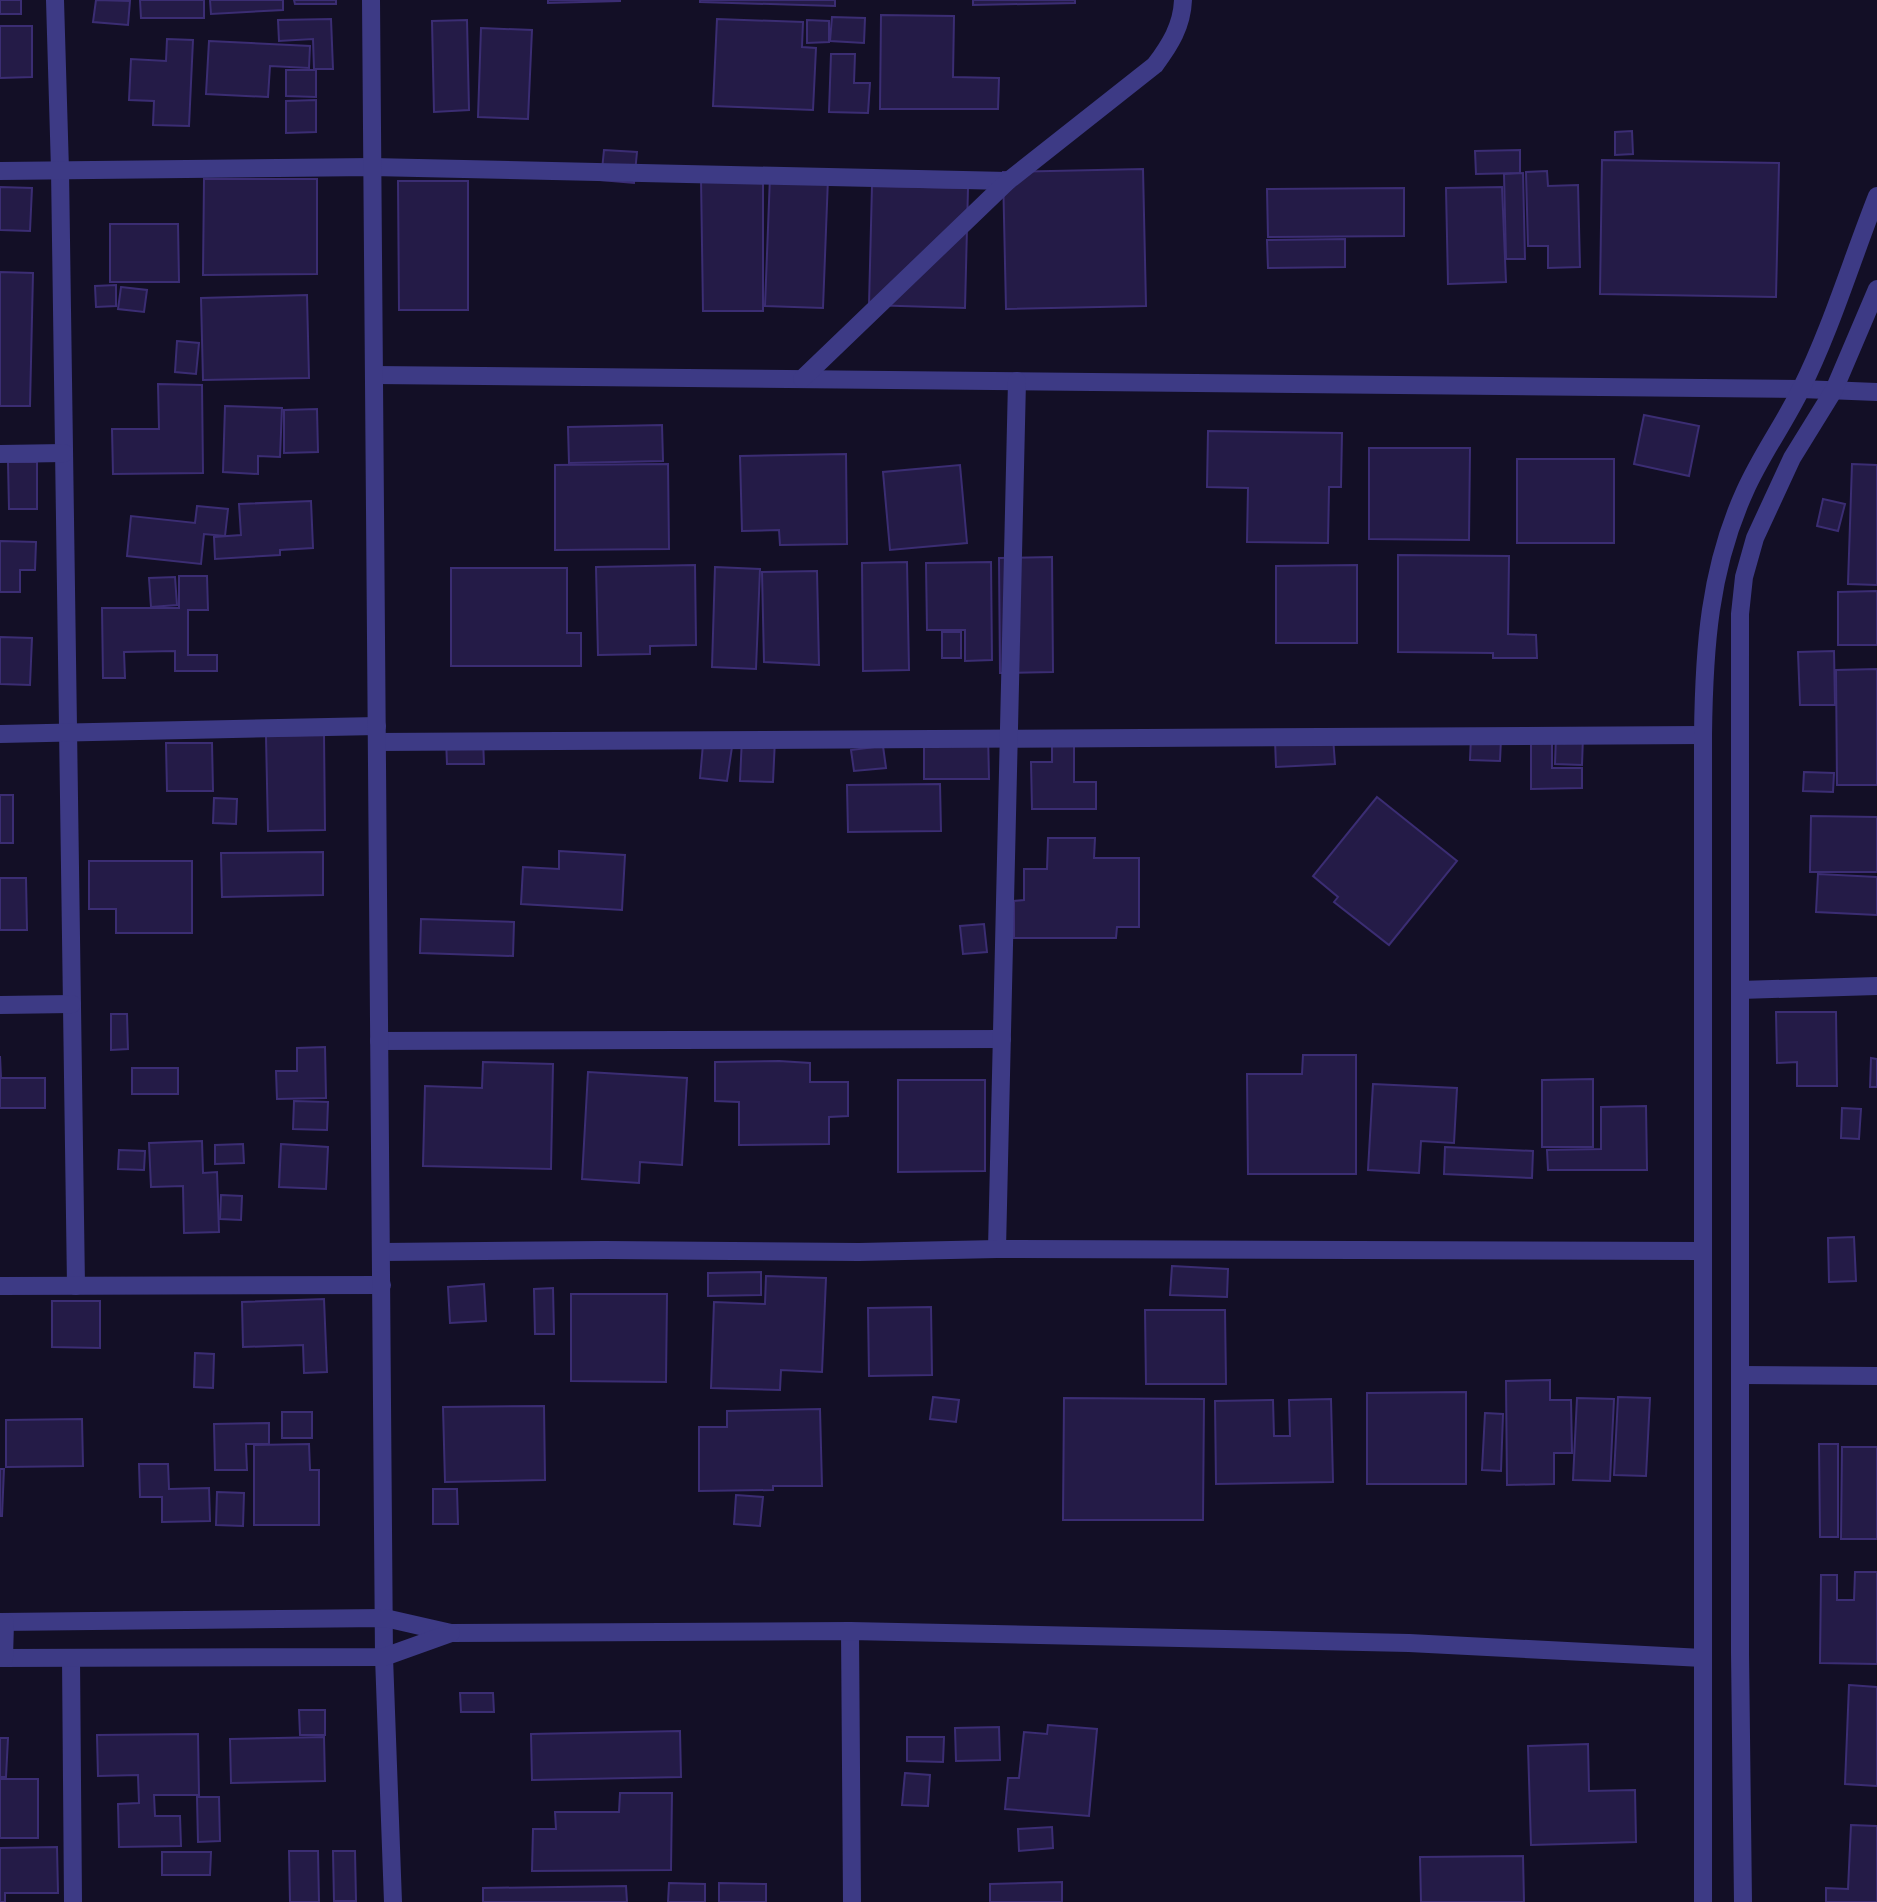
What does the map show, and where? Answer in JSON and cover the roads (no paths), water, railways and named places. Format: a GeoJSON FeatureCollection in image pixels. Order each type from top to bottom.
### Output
{"type":"FeatureCollection","features":[{"type":"Feature","properties":{"kind":"street"},"geometry":{"type":"LineString","coordinates":[[55,0],[60,170],[76,1286]]}},
{"type":"Feature","properties":{"kind":"street"},"geometry":{"type":"LineString","coordinates":[[371,0],[384,1657],[393,1902]]}},
{"type":"Feature","properties":{"kind":"street"},"geometry":{"type":"LineString","coordinates":[[802,379],[1008,181],[1155,65],[1172,43],[1183,13],[1183,0]]}},
{"type":"Feature","properties":{"kind":"street"},"geometry":{"type":"LineString","coordinates":[[0,171],[372,167],[1008,181]]}},
{"type":"Feature","properties":{"kind":"street"},"geometry":{"type":"LineString","coordinates":[[1703,1902],[1703,679],[1708,618],[1731,523],[1745,489],[1801,389],[1877,196]]}},
{"type":"Feature","properties":{"kind":"street"},"geometry":{"type":"LineString","coordinates":[[1743,1902],[1738,674],[1740,614],[1744,577],[1755,538],[1792,458],[1834,390],[1877,289]]}},
{"type":"Feature","properties":{"kind":"street"},"geometry":{"type":"LineString","coordinates":[[374,375],[1801,389],[1877,392]]}},
{"type":"Feature","properties":{"kind":"street"},"geometry":{"type":"LineString","coordinates":[[998,1249],[1017,381]]}},
{"type":"Feature","properties":{"kind":"street"},"geometry":{"type":"LineString","coordinates":[[0,454],[64,453]]}},
{"type":"Feature","properties":{"kind":"street"},"geometry":{"type":"LineString","coordinates":[[0,734],[1009,739],[1703,735]]}},
{"type":"Feature","properties":{"kind":"street"},"geometry":{"type":"LineString","coordinates":[[1740,989],[1877,986]]}},
{"type":"Feature","properties":{"kind":"street"},"geometry":{"type":"LineString","coordinates":[[0,1005],[72,1004]]}},
{"type":"Feature","properties":{"kind":"street"},"geometry":{"type":"LineString","coordinates":[[379,1041],[1002,1039]]}},
{"type":"Feature","properties":{"kind":"street"},"geometry":{"type":"LineString","coordinates":[[382,1252],[859,1252],[998,1249],[1703,1251]]}},
{"type":"Feature","properties":{"kind":"street"},"geometry":{"type":"LineString","coordinates":[[0,1286],[382,1285]]}},
{"type":"Feature","properties":{"kind":"street"},"geometry":{"type":"LineString","coordinates":[[1741,1375],[1877,1376]]}},
{"type":"Feature","properties":{"kind":"street"},"geometry":{"type":"LineString","coordinates":[[451,1633],[384,1657],[2,1658],[2,1622],[385,1618],[451,1633],[850,1631],[1409,1643],[1703,1658]]}},
{"type":"Feature","properties":{"kind":"street"},"geometry":{"type":"LineString","coordinates":[[850,1631],[852,1902]]}},
{"type":"Feature","properties":{"kind":"street"},"geometry":{"type":"LineString","coordinates":[[71,1658],[73,1902]]}}]}
